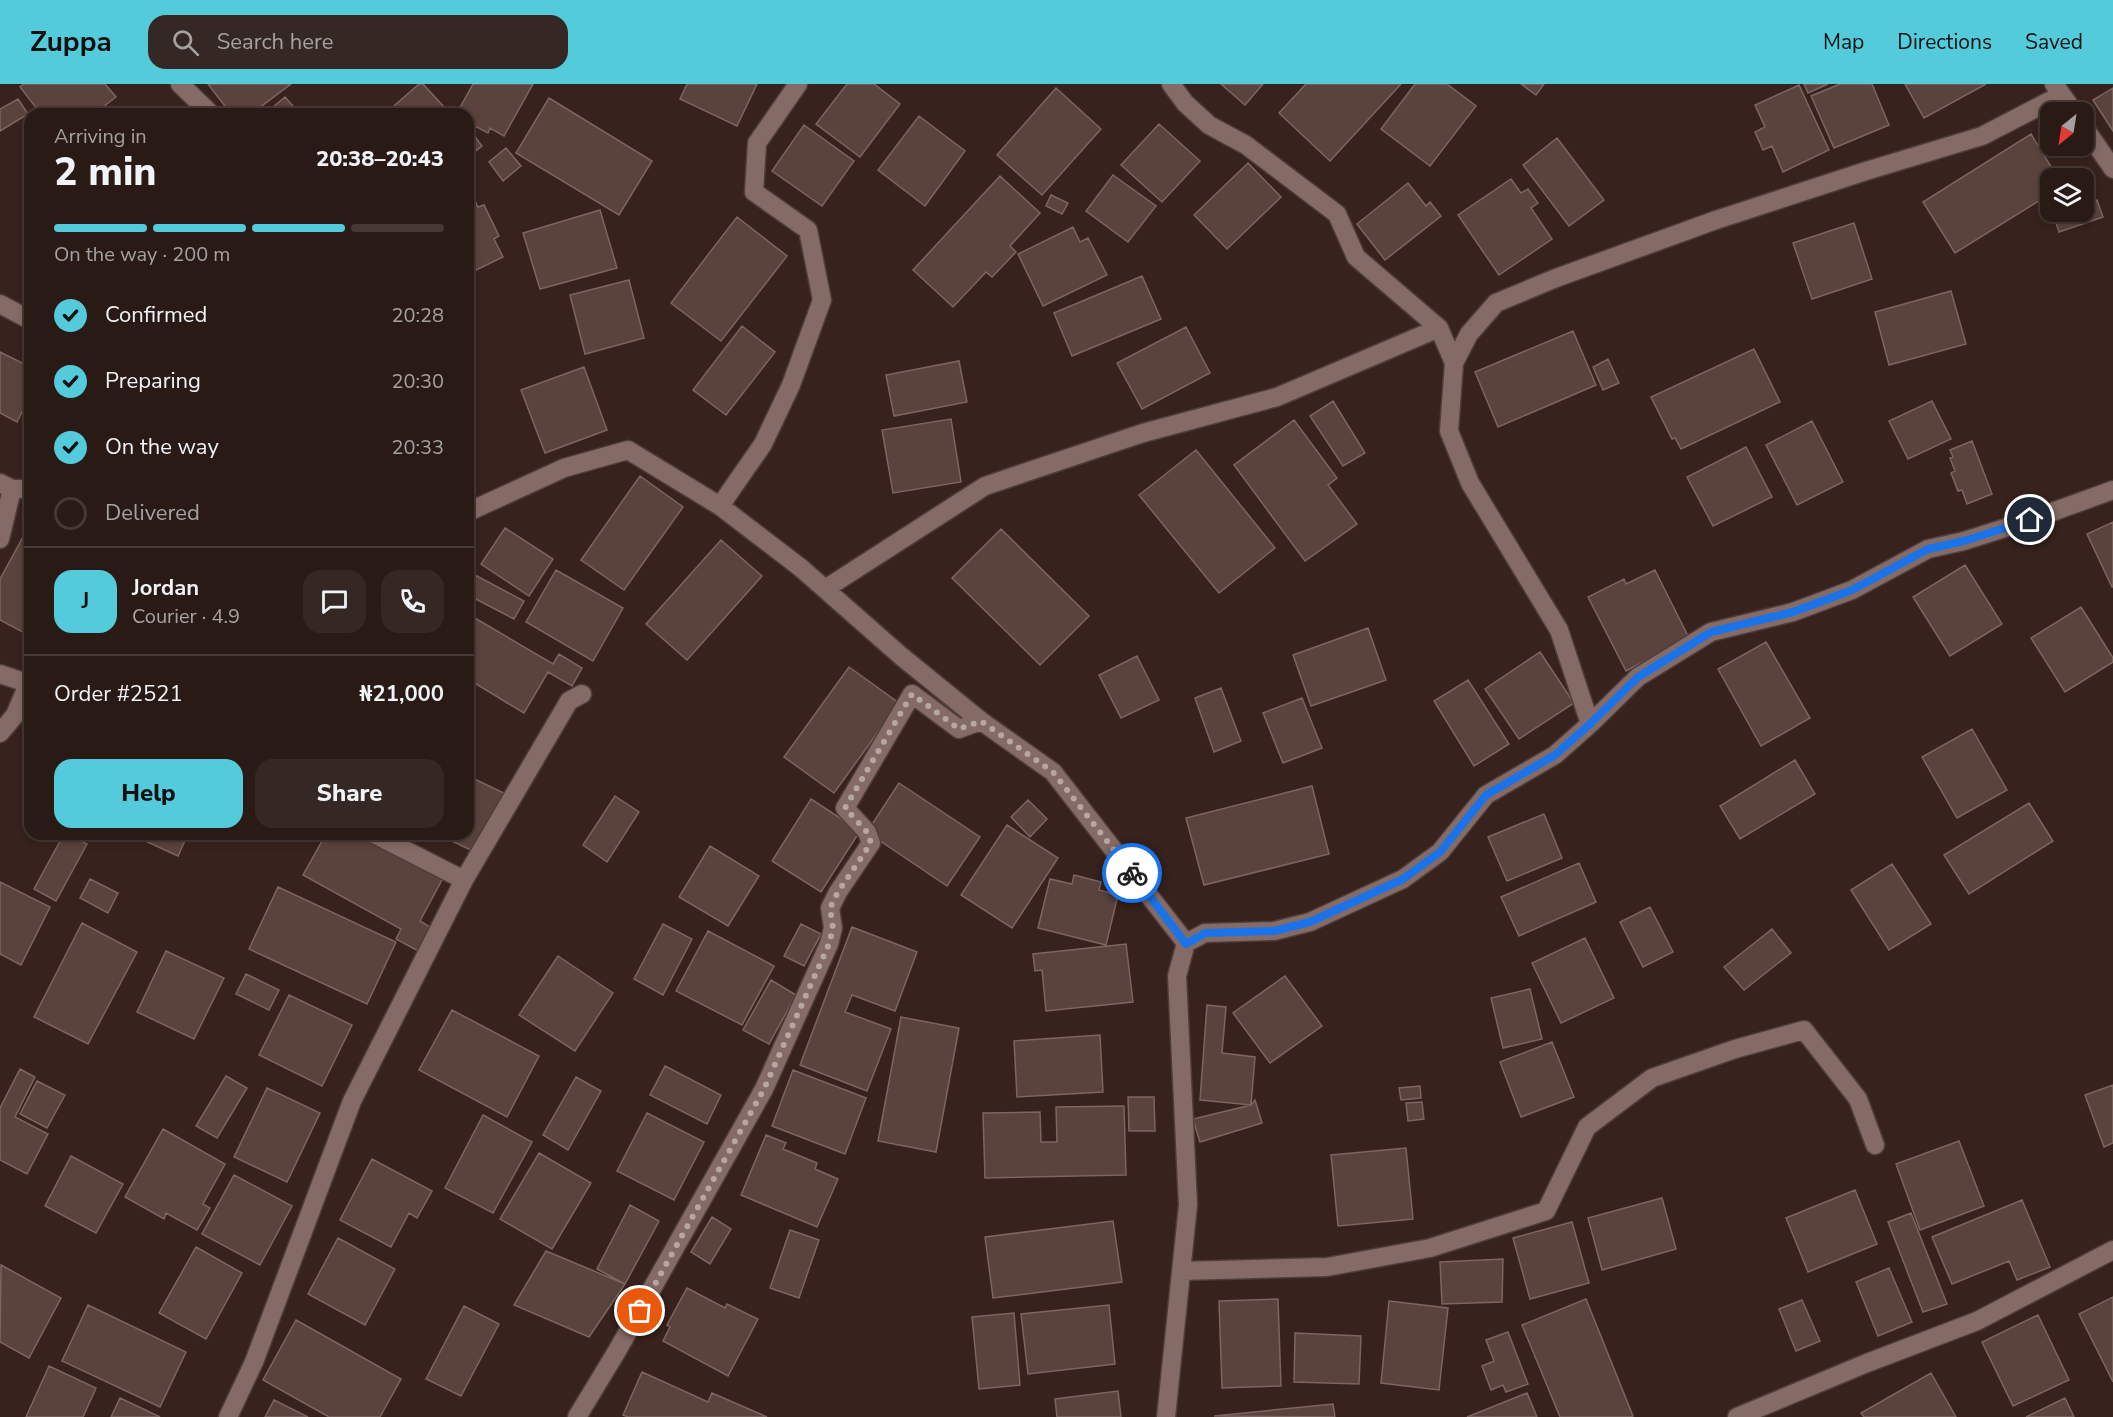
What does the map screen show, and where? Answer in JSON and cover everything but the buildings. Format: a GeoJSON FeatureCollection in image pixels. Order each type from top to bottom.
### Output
{"type":"FeatureCollection","features":[{"type":"Feature","properties":{"kind":"street"},"geometry":{"type":"LineString","coordinates":[[180,84],[205,108]]}},
{"type":"Feature","properties":{"kind":"street"},"geometry":{"type":"LineString","coordinates":[[720,506],[763,444],[791,385],[822,300],[808,231],[754,192],[757,143],[798,84]]}},
{"type":"Feature","properties":{"kind":"street"},"geometry":{"type":"LineString","coordinates":[[1171,84],[1185,103],[1209,125],[1246,145],[1337,214],[1356,257],[1439,328],[1454,363]]}},
{"type":"Feature","properties":{"kind":"street"},"geometry":{"type":"LineString","coordinates":[[1590,724],[1559,630],[1470,483],[1449,431],[1454,363],[1469,334],[1496,303],[1556,278],[1716,220],[1982,136],[2057,89],[2067,102]]}},
{"type":"Feature","properties":{"kind":"street"},"geometry":{"type":"LineString","coordinates":[[2094,141],[2113,169]]}},
{"type":"Feature","properties":{"kind":"street"},"geometry":{"type":"LineString","coordinates":[[0,304],[24,317]]}},
{"type":"Feature","properties":{"kind":"street"},"geometry":{"type":"LineString","coordinates":[[825,589],[985,486],[1143,432],[1277,397],[1439,328]]}},
{"type":"Feature","properties":{"kind":"street"},"geometry":{"type":"LineString","coordinates":[[474,509],[564,468],[628,450],[720,506],[801,568],[981,721],[1053,772],[1186,944]]}},
{"type":"Feature","properties":{"kind":"street"},"geometry":{"type":"LineString","coordinates":[[0,539],[14,487]]}},
{"type":"Feature","properties":{"kind":"street"},"geometry":{"type":"LineString","coordinates":[[1166,1417],[1188,1205],[1177,976],[1186,944],[1205,933],[1274,931],[1310,922],[1403,879],[1440,852],[1486,795],[1555,755],[1638,677],[1711,632],[1793,612],[1852,590],[1928,549],[1964,541],[2030,520],[2113,489]]}},
{"type":"Feature","properties":{"kind":"street"},"geometry":{"type":"LineString","coordinates":[[0,674],[24,681]]}},
{"type":"Feature","properties":{"kind":"street"},"geometry":{"type":"LineString","coordinates":[[0,733],[15,715],[24,694]]}},
{"type":"Feature","properties":{"kind":"street"},"geometry":{"type":"LineString","coordinates":[[228,1417],[254,1362],[352,1101],[464,880],[569,701],[582,694]]}},
{"type":"Feature","properties":{"kind":"street"},"geometry":{"type":"LineString","coordinates":[[577,1417],[618,1352],[764,1089],[829,944],[833,928],[830,908],[871,843],[867,832],[845,808],[912,694],[959,729],[981,721]]}},
{"type":"Feature","properties":{"kind":"street"},"geometry":{"type":"LineString","coordinates":[[386,840],[464,880]]}},
{"type":"Feature","properties":{"kind":"street"},"geometry":{"type":"LineString","coordinates":[[1181,1271],[1327,1268],[1430,1248],[1546,1211],[1587,1127],[1652,1078],[1735,1049],[1804,1030],[1858,1099],[1875,1145]]}},
{"type":"Feature","properties":{"kind":"street"},"geometry":{"type":"LineString","coordinates":[[1737,1417],[1867,1363],[1977,1321],[2113,1250]]}},
{"type":"Feature","properties":{"kind":"way so far"},"geometry":{"type":"LineString","coordinates":[[640,1311],[764,1089],[829,944],[833,928],[830,908],[871,843],[867,832],[845,808],[912,694],[959,729],[981,721],[1053,772],[1132,873]]}},
{"type":"Feature","properties":{"kind":"route"},"geometry":{"type":"LineString","coordinates":[[1132,873],[1186,944],[1205,933],[1274,931],[1310,922],[1403,879],[1440,852],[1486,795],[1555,755],[1638,677],[1711,632],[1793,612],[1852,590],[1928,549],[1964,541],[2030,520]]}}]}
